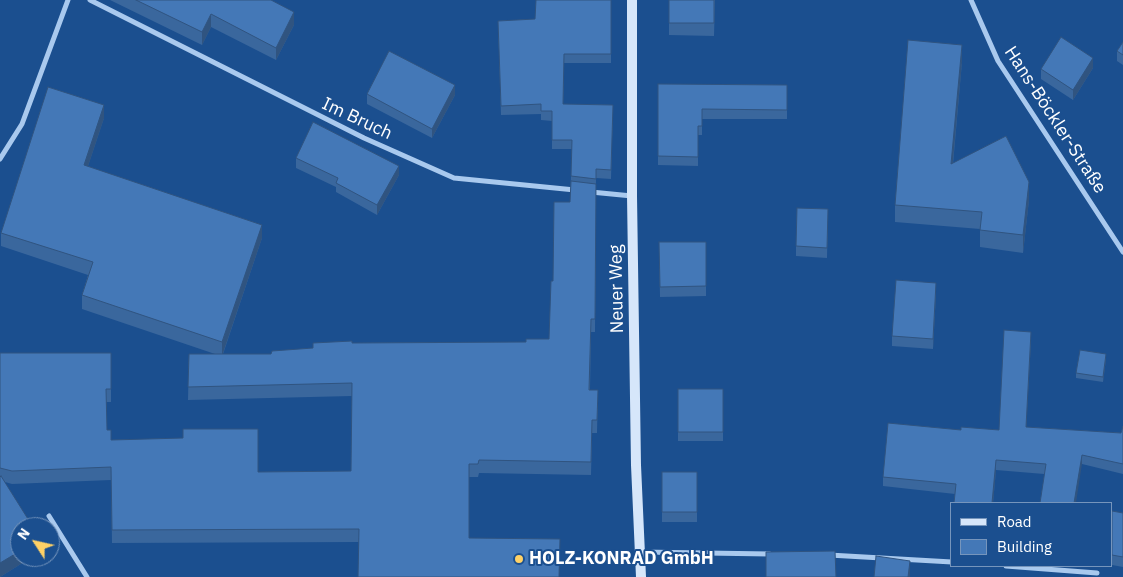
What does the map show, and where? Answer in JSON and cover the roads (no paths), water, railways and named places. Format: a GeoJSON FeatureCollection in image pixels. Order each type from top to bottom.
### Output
{"type":"FeatureCollection","features":[{"type":"Feature","properties":{"kind":"street"},"geometry":{"type":"LineString","coordinates":[[0,159],[22,124],[68,0]]}},
{"type":"Feature","properties":{"kind":"street","name":"Im Bruch"},"geometry":{"type":"LineString","coordinates":[[90,0],[364,138],[454,178],[632,196]]}},
{"type":"Feature","properties":{"kind":"street","name":"Neuer Weg"},"geometry":{"type":"LineString","coordinates":[[632,0],[632,196],[636,465],[641,577]]}},
{"type":"Feature","properties":{"kind":"street","name":"Hans-Böckler-Straße"},"geometry":{"type":"LineString","coordinates":[[971,0],[998,61],[1123,252]]}},
{"type":"Feature","properties":{"kind":"street"},"geometry":{"type":"LineString","coordinates":[[49,516],[87,577]]}},
{"type":"Feature","properties":{"kind":"street"},"geometry":{"type":"LineString","coordinates":[[641,552],[780,554]]}},
{"type":"Feature","properties":{"kind":"street"},"geometry":{"type":"LineString","coordinates":[[820,554],[870,555],[950,562]]}},
{"type":"Feature","properties":{"kind":"street"},"geometry":{"type":"LineString","coordinates":[[1019,567],[1096,573]]}},
{"type":"Feature","properties":{"kind":"place","name":"HOLZ-KONRAD GmbH"},"geometry":{"type":"Point","coordinates":[519,559]}}]}
